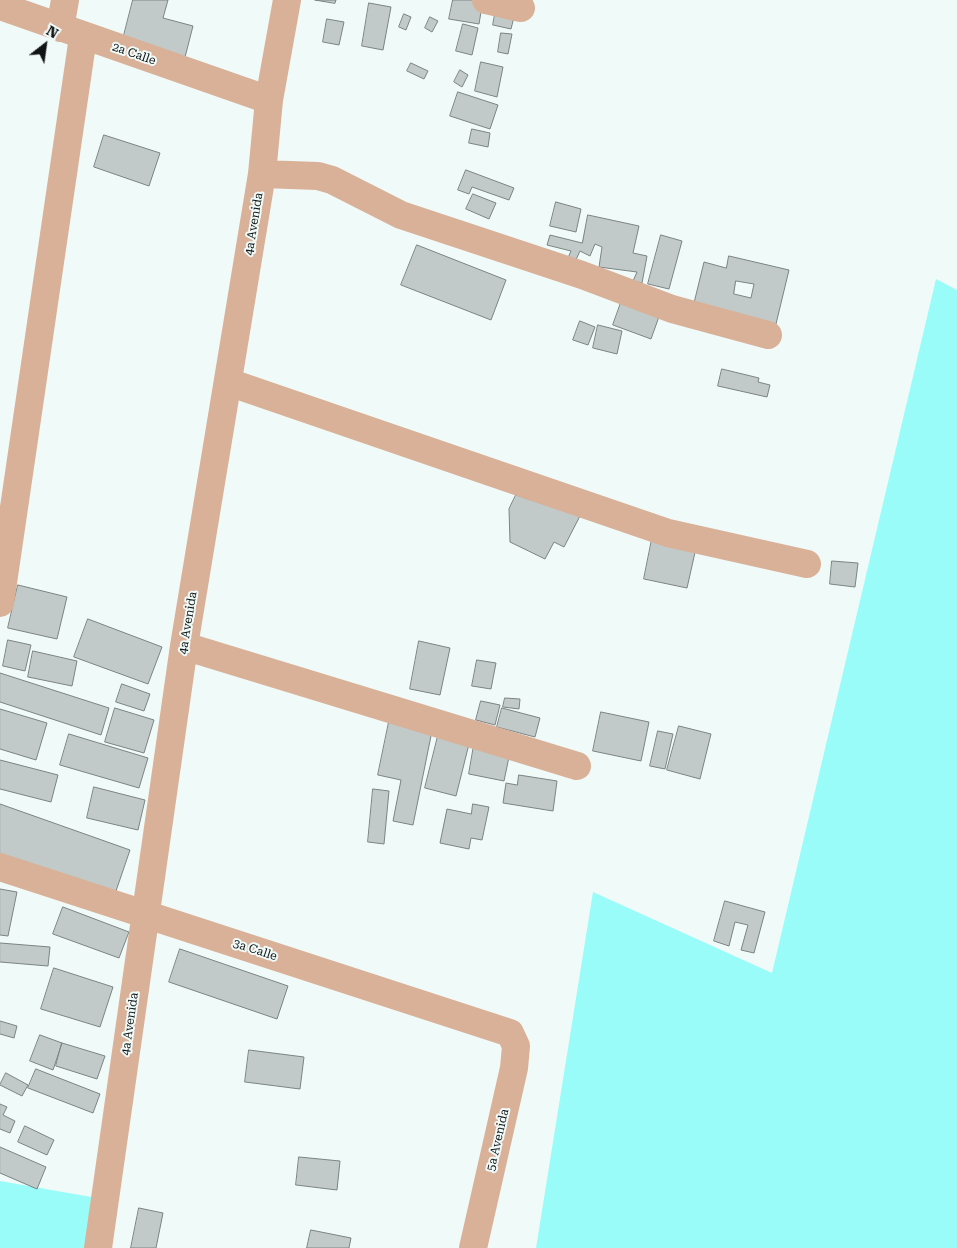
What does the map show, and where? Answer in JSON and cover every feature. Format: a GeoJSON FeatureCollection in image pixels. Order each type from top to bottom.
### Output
{"type":"FeatureCollection","features":[{"type":"Feature","properties":{"kind":"street"},"geometry":{"type":"LineString","coordinates":[[0,603],[71,32],[66,0]]}},
{"type":"Feature","properties":{"kind":"street","name":"4a Avenida"},"geometry":{"type":"LineString","coordinates":[[98,1248],[184,646],[262,174],[269,100],[287,0]]}},
{"type":"Feature","properties":{"kind":"street"},"geometry":{"type":"LineString","coordinates":[[486,0],[521,8]]}},
{"type":"Feature","properties":{"kind":"street","name":"2a Calle"},"geometry":{"type":"LineString","coordinates":[[0,6],[269,100]]}},
{"type":"Feature","properties":{"kind":"street"},"geometry":{"type":"LineString","coordinates":[[262,174],[318,176],[332,180],[401,215],[582,275],[672,309],[768,335]]}},
{"type":"Feature","properties":{"kind":"street"},"geometry":{"type":"LineString","coordinates":[[228,382],[668,533],[807,564]]}},
{"type":"Feature","properties":{"kind":"street"},"geometry":{"type":"LineString","coordinates":[[184,646],[577,766]]}},
{"type":"Feature","properties":{"kind":"street","name":"3a Calle"},"geometry":{"type":"LineString","coordinates":[[0,866],[510,1033]]}},
{"type":"Feature","properties":{"kind":"street","name":"5a Avenida"},"geometry":{"type":"LineString","coordinates":[[473,1248],[514,1068],[516,1046],[510,1033]]}},
{"type":"Feature","properties":{"kind":"shaded area"},"geometry":{"type":"Polygon","coordinates":[[[936,279],[957,290],[957,1248],[536,1248],[593,892],[772,973],[936,279]]]}},
{"type":"Feature","properties":{"kind":"shaded area"},"geometry":{"type":"Polygon","coordinates":[[[0,1181],[97,1198],[89,1248],[0,1248],[0,1181]]]}},
{"type":"Feature","properties":{"kind":"building"},"geometry":{"type":"Polygon","coordinates":[[[133,0],[168,0],[163,18],[193,26],[183,65],[121,47],[133,0]]]}},
{"type":"Feature","properties":{"kind":"building"},"geometry":{"type":"Polygon","coordinates":[[[315,0],[336,0],[335,3],[315,0]]]}},
{"type":"Feature","properties":{"kind":"building"},"geometry":{"type":"Polygon","coordinates":[[[453,0],[483,0],[479,24],[449,19],[453,0]]]}},
{"type":"Feature","properties":{"kind":"building"},"geometry":{"type":"Polygon","coordinates":[[[369,3],[391,7],[383,50],[362,46],[369,3]]]}},
{"type":"Feature","properties":{"kind":"building"},"geometry":{"type":"Polygon","coordinates":[[[496,9],[515,13],[511,29],[493,25],[496,9]]]}},
{"type":"Feature","properties":{"kind":"building"},"geometry":{"type":"Polygon","coordinates":[[[404,14],[411,17],[406,30],[399,27],[404,14]]]}},
{"type":"Feature","properties":{"kind":"building"},"geometry":{"type":"Polygon","coordinates":[[[430,17],[438,21],[432,32],[425,28],[430,17]]]}},
{"type":"Feature","properties":{"kind":"building"},"geometry":{"type":"Polygon","coordinates":[[[327,19],[344,22],[339,45],[323,42],[327,19]]]}},
{"type":"Feature","properties":{"kind":"building"},"geometry":{"type":"Polygon","coordinates":[[[463,24],[478,28],[472,55],[456,51],[463,24]]]}},
{"type":"Feature","properties":{"kind":"building"},"geometry":{"type":"Polygon","coordinates":[[[501,33],[512,34],[508,54],[498,52],[501,33]]]}},
{"type":"Feature","properties":{"kind":"building"},"geometry":{"type":"Polygon","coordinates":[[[481,62],[503,67],[497,97],[475,91],[481,62]]]}},
{"type":"Feature","properties":{"kind":"building"},"geometry":{"type":"Polygon","coordinates":[[[411,63],[428,71],[424,79],[407,71],[411,63]]]}},
{"type":"Feature","properties":{"kind":"building"},"geometry":{"type":"Polygon","coordinates":[[[460,70],[468,75],[462,87],[454,82],[460,70]]]}},
{"type":"Feature","properties":{"kind":"building"},"geometry":{"type":"Polygon","coordinates":[[[458,92],[498,105],[490,129],[450,116],[458,92]]]}},
{"type":"Feature","properties":{"kind":"building"},"geometry":{"type":"Polygon","coordinates":[[[472,129],[490,133],[488,147],[469,143],[472,129]]]}},
{"type":"Feature","properties":{"kind":"building"},"geometry":{"type":"Polygon","coordinates":[[[104,135],[160,153],[149,186],[94,167],[104,135]]]}},
{"type":"Feature","properties":{"kind":"building"},"geometry":{"type":"Polygon","coordinates":[[[466,170],[514,188],[509,200],[472,187],[469,194],[458,190],[466,170]]]}},
{"type":"Feature","properties":{"kind":"building"},"geometry":{"type":"Polygon","coordinates":[[[473,194],[496,203],[489,219],[466,209],[473,194]]]}},
{"type":"Feature","properties":{"kind":"building"},"geometry":{"type":"Polygon","coordinates":[[[556,202],[581,209],[576,232],[550,226],[556,202]]]}},
{"type":"Feature","properties":{"kind":"building"},"geometry":{"type":"Polygon","coordinates":[[[588,215],[639,226],[633,253],[647,256],[642,283],[633,281],[637,272],[599,267],[602,247],[595,244],[590,256],[580,251],[574,264],[567,260],[571,251],[547,245],[550,235],[582,243],[588,215]]]}},
{"type":"Feature","properties":{"kind":"building"},"geometry":{"type":"Polygon","coordinates":[[[661,235],[682,241],[669,289],[648,284],[661,235]]]}},
{"type":"Feature","properties":{"kind":"building"},"geometry":{"type":"Polygon","coordinates":[[[417,245],[506,280],[491,320],[401,285],[417,245]]]}},
{"type":"Feature","properties":{"kind":"building"},"geometry":{"type":"Polygon","coordinates":[[[729,256],[789,270],[775,328],[694,303],[704,262],[726,268],[729,256]],[[736,281],[734,294],[751,298],[754,284],[736,281]]]}},
{"type":"Feature","properties":{"kind":"building"},"geometry":{"type":"Polygon","coordinates":[[[623,297],[661,311],[651,339],[613,325],[623,297]]]}},
{"type":"Feature","properties":{"kind":"building"},"geometry":{"type":"Polygon","coordinates":[[[580,321],[595,327],[588,345],[573,340],[580,321]]]}},
{"type":"Feature","properties":{"kind":"building"},"geometry":{"type":"Polygon","coordinates":[[[598,325],[622,331],[617,354],[593,348],[598,325]]]}},
{"type":"Feature","properties":{"kind":"building"},"geometry":{"type":"Polygon","coordinates":[[[722,369],[759,378],[758,382],[770,385],[767,397],[718,386],[722,369]]]}},
{"type":"Feature","properties":{"kind":"building"},"geometry":{"type":"Polygon","coordinates":[[[516,495],[580,516],[564,547],[554,542],[545,559],[510,542],[509,509],[516,495]]]}},
{"type":"Feature","properties":{"kind":"building"},"geometry":{"type":"Polygon","coordinates":[[[652,539],[696,548],[687,588],[644,579],[652,539]]]}},
{"type":"Feature","properties":{"kind":"building"},"geometry":{"type":"Polygon","coordinates":[[[832,561],[858,563],[855,587],[830,584],[832,561]]]}},
{"type":"Feature","properties":{"kind":"building"},"geometry":{"type":"Polygon","coordinates":[[[18,585],[67,597],[57,639],[8,628],[18,585]]]}},
{"type":"Feature","properties":{"kind":"building"},"geometry":{"type":"Polygon","coordinates":[[[88,619],[162,647],[148,684],[74,657],[88,619]]]}},
{"type":"Feature","properties":{"kind":"building"},"geometry":{"type":"Polygon","coordinates":[[[8,640],[31,645],[25,671],[3,666],[8,640]]]}},
{"type":"Feature","properties":{"kind":"building"},"geometry":{"type":"Polygon","coordinates":[[[419,641],[450,648],[440,695],[410,689],[419,641]]]}},
{"type":"Feature","properties":{"kind":"building"},"geometry":{"type":"Polygon","coordinates":[[[33,651],[77,661],[72,686],[28,677],[33,651]]]}},
{"type":"Feature","properties":{"kind":"building"},"geometry":{"type":"Polygon","coordinates":[[[477,660],[496,663],[491,689],[472,686],[477,660]]]}},
{"type":"Feature","properties":{"kind":"building"},"geometry":{"type":"Polygon","coordinates":[[[0,673],[109,708],[101,735],[0,702],[0,673]]]}},
{"type":"Feature","properties":{"kind":"building"},"geometry":{"type":"Polygon","coordinates":[[[122,684],[150,694],[144,711],[116,702],[122,684]]]}},
{"type":"Feature","properties":{"kind":"building"},"geometry":{"type":"Polygon","coordinates":[[[505,698],[520,699],[519,709],[503,707],[505,698]]]}},
{"type":"Feature","properties":{"kind":"building"},"geometry":{"type":"Polygon","coordinates":[[[481,701],[500,705],[495,725],[476,720],[481,701]]]}},
{"type":"Feature","properties":{"kind":"building"},"geometry":{"type":"Polygon","coordinates":[[[115,708],[154,720],[144,753],[105,742],[115,708]]]}},
{"type":"Feature","properties":{"kind":"building"},"geometry":{"type":"Polygon","coordinates":[[[502,708],[540,718],[535,737],[497,727],[502,708]]]}},
{"type":"Feature","properties":{"kind":"building"},"geometry":{"type":"Polygon","coordinates":[[[0,709],[47,723],[36,760],[0,749],[0,709]]]}},
{"type":"Feature","properties":{"kind":"building"},"geometry":{"type":"Polygon","coordinates":[[[601,712],[649,722],[641,761],[593,751],[601,712]]]}},
{"type":"Feature","properties":{"kind":"building"},"geometry":{"type":"Polygon","coordinates":[[[390,717],[433,726],[413,825],[393,821],[401,780],[378,775],[390,717]]]}},
{"type":"Feature","properties":{"kind":"building"},"geometry":{"type":"Polygon","coordinates":[[[679,726],[711,734],[700,779],[667,770],[679,726]]]}},
{"type":"Feature","properties":{"kind":"building"},"geometry":{"type":"Polygon","coordinates":[[[658,731],[673,734],[665,769],[650,766],[658,731]]]}},
{"type":"Feature","properties":{"kind":"building"},"geometry":{"type":"Polygon","coordinates":[[[69,734],[148,758],[139,788],[60,765],[69,734]]]}},
{"type":"Feature","properties":{"kind":"building"},"geometry":{"type":"Polygon","coordinates":[[[438,736],[469,744],[456,796],[425,788],[438,736]]]}},
{"type":"Feature","properties":{"kind":"building"},"geometry":{"type":"Polygon","coordinates":[[[474,745],[510,752],[504,781],[469,774],[474,745]]]}},
{"type":"Feature","properties":{"kind":"building"},"geometry":{"type":"Polygon","coordinates":[[[0,760],[58,775],[51,802],[0,789],[0,760]]]}},
{"type":"Feature","properties":{"kind":"building"},"geometry":{"type":"Polygon","coordinates":[[[519,775],[557,781],[553,811],[503,803],[506,783],[517,785],[519,775]]]}},
{"type":"Feature","properties":{"kind":"building"},"geometry":{"type":"Polygon","coordinates":[[[94,787],[145,800],[138,830],[87,818],[94,787]]]}},
{"type":"Feature","properties":{"kind":"building"},"geometry":{"type":"Polygon","coordinates":[[[373,789],[389,791],[384,844],[368,842],[373,789]]]}},
{"type":"Feature","properties":{"kind":"building"},"geometry":{"type":"Polygon","coordinates":[[[0,804],[130,850],[115,894],[0,854],[0,804]]]}},
{"type":"Feature","properties":{"kind":"building"},"geometry":{"type":"Polygon","coordinates":[[[473,804],[489,807],[482,840],[471,838],[469,849],[440,843],[447,809],[471,814],[473,804]]]}},
{"type":"Feature","properties":{"kind":"building"},"geometry":{"type":"Polygon","coordinates":[[[0,889],[17,892],[8,936],[0,935],[0,889]]]}},
{"type":"Feature","properties":{"kind":"building"},"geometry":{"type":"Polygon","coordinates":[[[725,901],[765,912],[754,953],[741,950],[748,925],[735,922],[729,946],[714,941],[725,901]]]}},
{"type":"Feature","properties":{"kind":"building"},"geometry":{"type":"Polygon","coordinates":[[[63,907],[129,932],[119,958],[53,934],[63,907]]]}},
{"type":"Feature","properties":{"kind":"building"},"geometry":{"type":"Polygon","coordinates":[[[0,943],[50,947],[48,966],[0,962],[0,943]]]}},
{"type":"Feature","properties":{"kind":"building"},"geometry":{"type":"Polygon","coordinates":[[[180,949],[288,986],[277,1019],[169,982],[180,949]]]}},
{"type":"Feature","properties":{"kind":"building"},"geometry":{"type":"Polygon","coordinates":[[[54,968],[113,987],[100,1027],[41,1009],[54,968]]]}},
{"type":"Feature","properties":{"kind":"building"},"geometry":{"type":"Polygon","coordinates":[[[0,1021],[17,1026],[14,1038],[0,1034],[0,1021]]]}},
{"type":"Feature","properties":{"kind":"building"},"geometry":{"type":"Polygon","coordinates":[[[40,1035],[62,1043],[53,1070],[30,1061],[40,1035]]]}},
{"type":"Feature","properties":{"kind":"building"},"geometry":{"type":"Polygon","coordinates":[[[62,1043],[105,1056],[97,1079],[56,1066],[62,1043]]]}},
{"type":"Feature","properties":{"kind":"building"},"geometry":{"type":"Polygon","coordinates":[[[249,1050],[304,1057],[300,1089],[245,1082],[249,1050]]]}},
{"type":"Feature","properties":{"kind":"building"},"geometry":{"type":"Polygon","coordinates":[[[36,1069],[100,1094],[93,1113],[28,1088],[36,1069]]]}},
{"type":"Feature","properties":{"kind":"building"},"geometry":{"type":"Polygon","coordinates":[[[6,1073],[28,1085],[22,1096],[0,1085],[6,1073]]]}},
{"type":"Feature","properties":{"kind":"building"},"geometry":{"type":"Polygon","coordinates":[[[0,1104],[7,1107],[3,1115],[15,1121],[10,1133],[0,1129],[0,1104]]]}},
{"type":"Feature","properties":{"kind":"building"},"geometry":{"type":"Polygon","coordinates":[[[25,1126],[54,1140],[47,1155],[18,1142],[25,1126]]]}},
{"type":"Feature","properties":{"kind":"building"},"geometry":{"type":"Polygon","coordinates":[[[0,1147],[46,1167],[37,1189],[0,1173],[0,1147]]]}},
{"type":"Feature","properties":{"kind":"building"},"geometry":{"type":"Polygon","coordinates":[[[299,1157],[340,1161],[337,1190],[296,1185],[299,1157]]]}},
{"type":"Feature","properties":{"kind":"building"},"geometry":{"type":"Polygon","coordinates":[[[139,1208],[163,1213],[156,1248],[131,1248],[139,1208]]]}},
{"type":"Feature","properties":{"kind":"building"},"geometry":{"type":"Polygon","coordinates":[[[311,1230],[351,1238],[349,1248],[307,1248],[311,1230]]]}}]}
